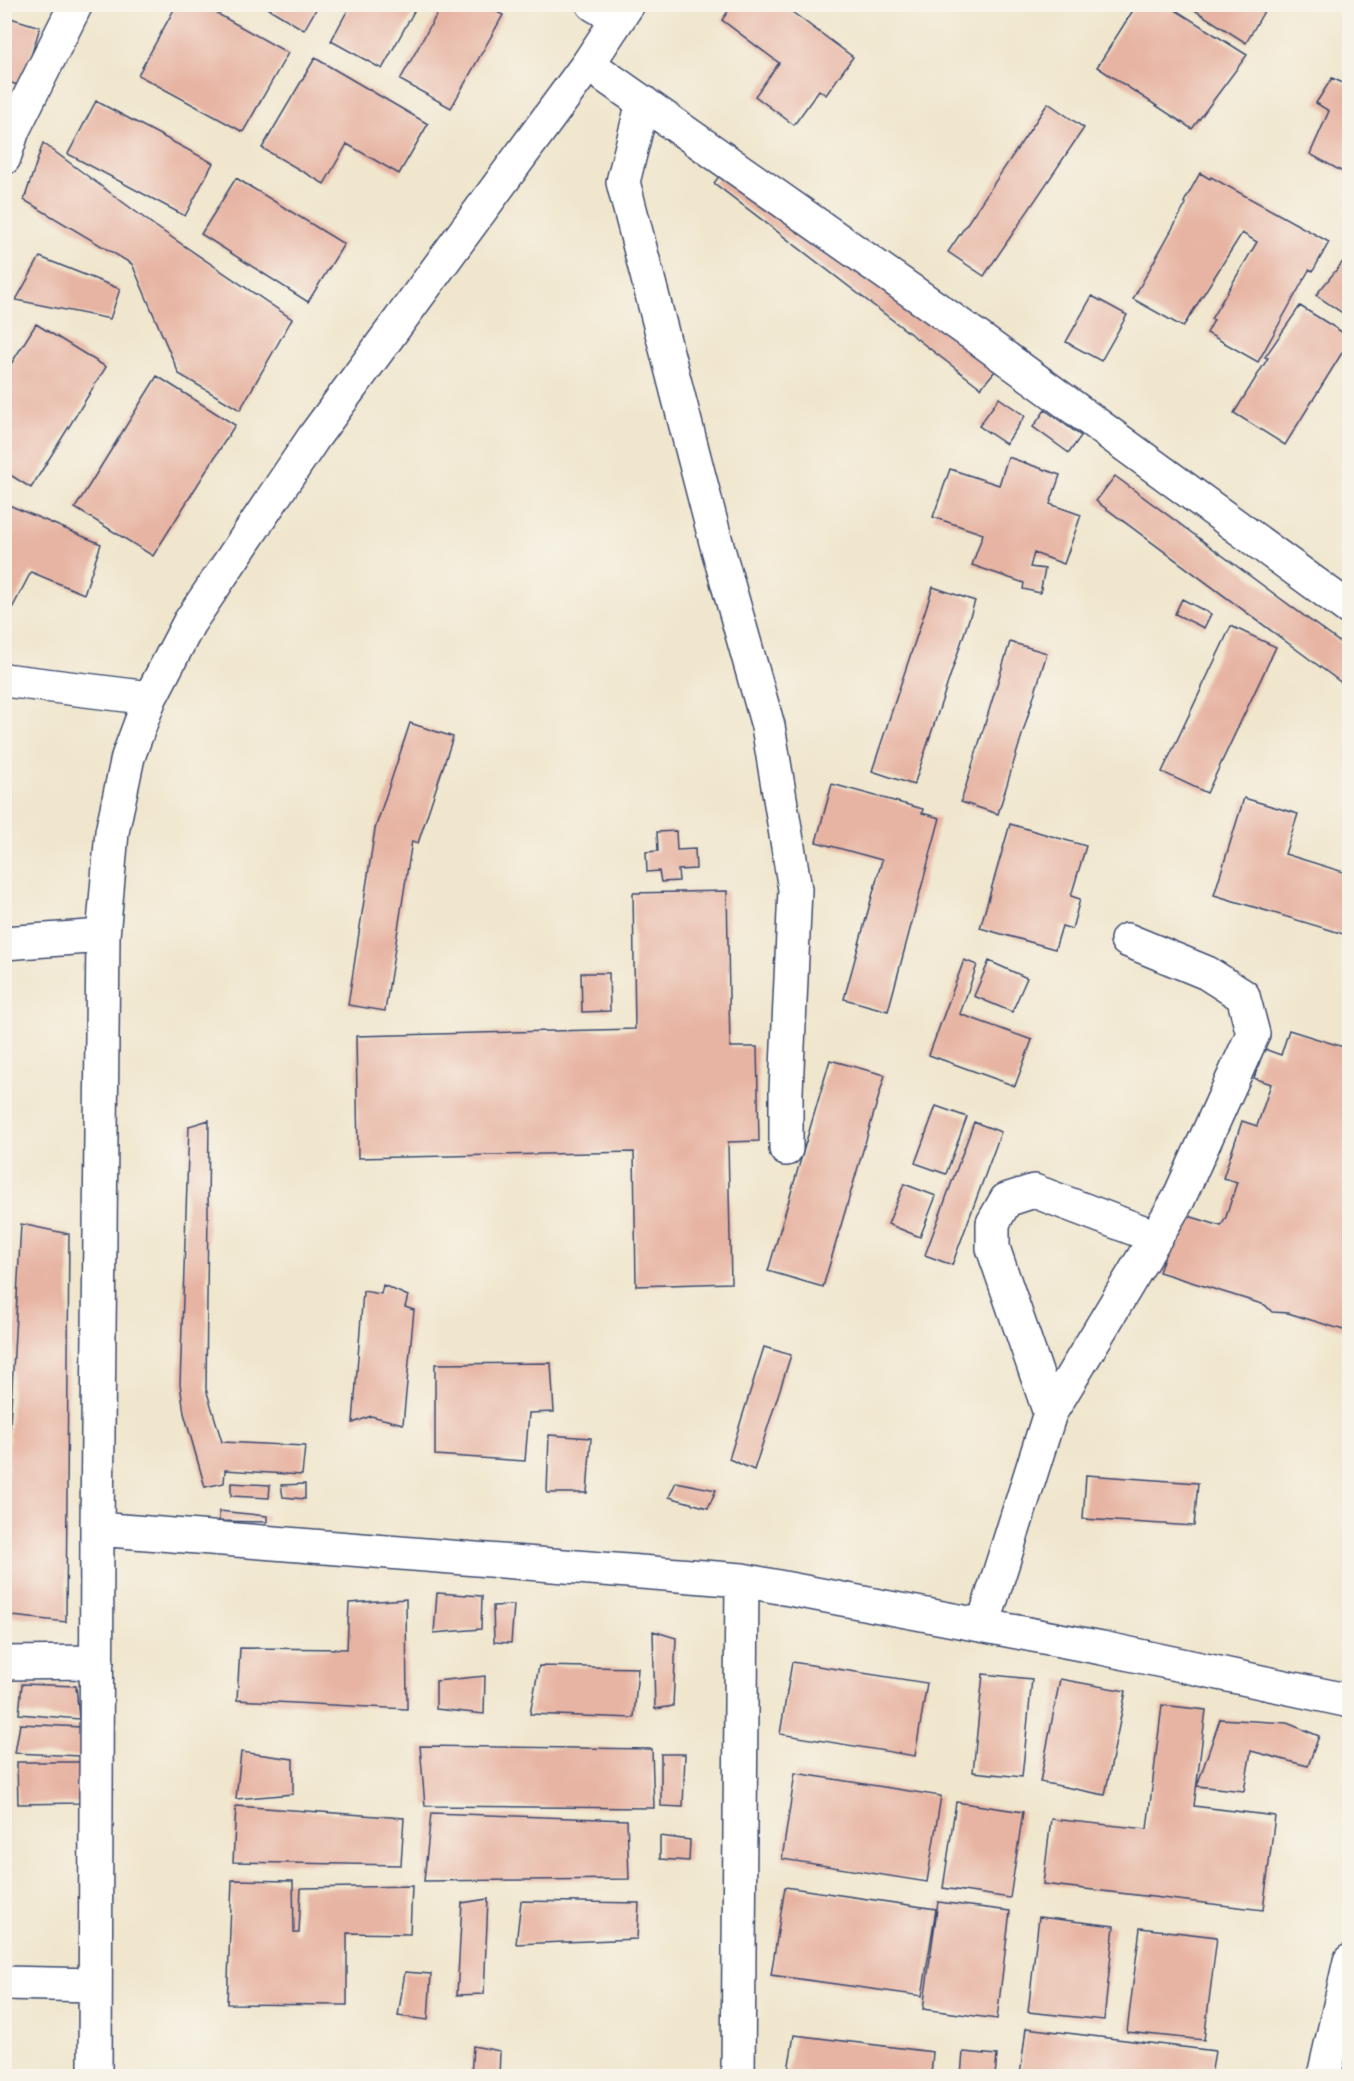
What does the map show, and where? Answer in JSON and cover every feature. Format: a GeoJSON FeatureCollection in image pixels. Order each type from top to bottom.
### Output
{"type":"FeatureCollection","features":[{"type":"Feature","properties":{"kind":"street"},"geometry":{"type":"LineString","coordinates":[[4,158],[13,130],[76,4]]}},
{"type":"Feature","properties":{"kind":"street"},"geometry":{"type":"LineString","coordinates":[[95,2076],[97,1529],[103,936],[112,832],[128,757],[150,698],[189,623],[314,437],[588,63],[613,9]]}},
{"type":"Feature","properties":{"kind":"street"},"geometry":{"type":"LineString","coordinates":[[588,63],[977,337],[1350,609]]}},
{"type":"Feature","properties":{"kind":"street"},"geometry":{"type":"LineString","coordinates":[[643,102],[623,182],[716,542],[768,726],[795,889],[786,1091],[786,1149]]}},
{"type":"Feature","properties":{"kind":"street"},"geometry":{"type":"LineString","coordinates":[[4,680],[150,698]]}},
{"type":"Feature","properties":{"kind":"street"},"geometry":{"type":"LineString","coordinates":[[4,943],[103,936]]}},
{"type":"Feature","properties":{"kind":"street"},"geometry":{"type":"LineString","coordinates":[[983,1625],[1050,1413],[1178,1200],[1253,1034],[1243,996],[1207,973],[1127,940]]}},
{"type":"Feature","properties":{"kind":"street"},"geometry":{"type":"LineString","coordinates":[[1050,1413],[993,1248],[993,1223],[1006,1200],[1034,1191],[1156,1237]]}},
{"type":"Feature","properties":{"kind":"street"},"geometry":{"type":"LineString","coordinates":[[97,1529],[742,1580],[1114,1650],[1350,1701]]}},
{"type":"Feature","properties":{"kind":"street"},"geometry":{"type":"LineString","coordinates":[[738,2076],[742,1580]]}},
{"type":"Feature","properties":{"kind":"street"},"geometry":{"type":"LineString","coordinates":[[4,1663],[97,1662]]}},
{"type":"Feature","properties":{"kind":"street"},"geometry":{"type":"LineString","coordinates":[[1324,2076],[1350,1961]]}},
{"type":"Feature","properties":{"kind":"street"},"geometry":{"type":"LineString","coordinates":[[4,1983],[95,1985]]}},
{"type":"Feature","properties":{"kind":"building"},"geometry":{"type":"Polygon","coordinates":[[[177,4],[200,4],[288,53],[243,132],[138,75],[177,4]]]}},
{"type":"Feature","properties":{"kind":"building"},"geometry":{"type":"Polygon","coordinates":[[[261,4],[319,4],[304,30],[261,4]]]}},
{"type":"Feature","properties":{"kind":"building"},"geometry":{"type":"Polygon","coordinates":[[[351,4],[418,4],[382,69],[331,41],[351,4]]]}},
{"type":"Feature","properties":{"kind":"building"},"geometry":{"type":"Polygon","coordinates":[[[733,4],[781,4],[853,57],[826,95],[819,90],[794,125],[755,96],[779,63],[722,20],[733,4]]]}},
{"type":"Feature","properties":{"kind":"building"},"geometry":{"type":"Polygon","coordinates":[[[1137,4],[1166,4],[1247,55],[1192,129],[1097,67],[1137,4]]]}},
{"type":"Feature","properties":{"kind":"building"},"geometry":{"type":"Polygon","coordinates":[[[1185,4],[1268,4],[1246,43],[1185,4]]]}},
{"type":"Feature","properties":{"kind":"building"},"geometry":{"type":"Polygon","coordinates":[[[442,5],[484,5],[503,15],[451,108],[400,80],[442,5]]]}},
{"type":"Feature","properties":{"kind":"building"},"geometry":{"type":"Polygon","coordinates":[[[4,16],[40,27],[22,86],[4,81],[4,16]]]}},
{"type":"Feature","properties":{"kind":"building"},"geometry":{"type":"Polygon","coordinates":[[[315,58],[428,124],[399,174],[347,144],[324,184],[262,148],[315,58]]]}},
{"type":"Feature","properties":{"kind":"building"},"geometry":{"type":"Polygon","coordinates":[[[1332,78],[1345,84],[1350,78],[1350,176],[1310,154],[1329,111],[1316,103],[1332,78]]]}},
{"type":"Feature","properties":{"kind":"building"},"geometry":{"type":"Polygon","coordinates":[[[96,101],[213,163],[185,216],[68,154],[96,101]]]}},
{"type":"Feature","properties":{"kind":"building"},"geometry":{"type":"Polygon","coordinates":[[[1048,103],[1084,128],[984,276],[948,252],[1048,103]]]}},
{"type":"Feature","properties":{"kind":"building"},"geometry":{"type":"Polygon","coordinates":[[[43,143],[155,226],[292,319],[240,410],[179,374],[132,264],[24,200],[43,143]]]}},
{"type":"Feature","properties":{"kind":"building"},"geometry":{"type":"Polygon","coordinates":[[[727,166],[995,371],[981,388],[714,183],[727,166]]]}},
{"type":"Feature","properties":{"kind":"building"},"geometry":{"type":"Polygon","coordinates":[[[1200,173],[1329,242],[1313,271],[1309,270],[1258,362],[1207,333],[1214,320],[1211,319],[1257,242],[1242,233],[1183,327],[1133,299],[1186,204],[1184,202],[1200,173]]]}},
{"type":"Feature","properties":{"kind":"building"},"geometry":{"type":"Polygon","coordinates":[[[236,178],[344,244],[308,302],[201,234],[236,178]]]}},
{"type":"Feature","properties":{"kind":"building"},"geometry":{"type":"Polygon","coordinates":[[[1350,253],[1350,318],[1316,295],[1350,253]]]}},
{"type":"Feature","properties":{"kind":"building"},"geometry":{"type":"Polygon","coordinates":[[[40,257],[120,289],[110,319],[16,300],[40,257]]]}},
{"type":"Feature","properties":{"kind":"building"},"geometry":{"type":"Polygon","coordinates":[[[1092,296],[1127,315],[1101,361],[1066,342],[1092,296]]]}},
{"type":"Feature","properties":{"kind":"building"},"geometry":{"type":"Polygon","coordinates":[[[1300,306],[1350,337],[1350,340],[1285,445],[1234,413],[1268,358],[1265,357],[1300,306]]]}},
{"type":"Feature","properties":{"kind":"building"},"geometry":{"type":"Polygon","coordinates":[[[36,324],[106,367],[31,488],[4,471],[4,375],[36,324]]]}},
{"type":"Feature","properties":{"kind":"building"},"geometry":{"type":"Polygon","coordinates":[[[157,376],[235,425],[153,556],[75,508],[157,376]]]}},
{"type":"Feature","properties":{"kind":"building"},"geometry":{"type":"Polygon","coordinates":[[[999,398],[1025,416],[1006,444],[979,426],[999,398]]]}},
{"type":"Feature","properties":{"kind":"building"},"geometry":{"type":"Polygon","coordinates":[[[1045,410],[1081,436],[1069,453],[1033,427],[1045,410]]]}},
{"type":"Feature","properties":{"kind":"building"},"geometry":{"type":"Polygon","coordinates":[[[1008,457],[1060,475],[1050,504],[1081,515],[1064,564],[1034,553],[1030,567],[1045,569],[1040,593],[1023,589],[1024,583],[972,565],[983,534],[933,517],[950,469],[999,485],[1008,457]]]}},
{"type":"Feature","properties":{"kind":"building"},"geometry":{"type":"Polygon","coordinates":[[[1115,476],[1350,650],[1350,689],[1096,501],[1115,476]]]}},
{"type":"Feature","properties":{"kind":"building"},"geometry":{"type":"Polygon","coordinates":[[[4,503],[101,544],[84,594],[31,572],[4,624],[4,503]]]}},
{"type":"Feature","properties":{"kind":"building"},"geometry":{"type":"Polygon","coordinates":[[[933,587],[975,601],[914,785],[872,771],[933,587]]]}},
{"type":"Feature","properties":{"kind":"building"},"geometry":{"type":"Polygon","coordinates":[[[1182,599],[1211,614],[1204,628],[1175,614],[1182,599]]]}},
{"type":"Feature","properties":{"kind":"building"},"geometry":{"type":"Polygon","coordinates":[[[1231,626],[1276,647],[1207,793],[1162,772],[1231,626]]]}},
{"type":"Feature","properties":{"kind":"building"},"geometry":{"type":"Polygon","coordinates":[[[1010,642],[1047,653],[998,814],[961,802],[1010,642]]]}},
{"type":"Feature","properties":{"kind":"building"},"geometry":{"type":"Polygon","coordinates":[[[410,723],[453,737],[418,843],[412,841],[385,1011],[348,1005],[375,829],[410,723]]]}},
{"type":"Feature","properties":{"kind":"building"},"geometry":{"type":"Polygon","coordinates":[[[832,784],[923,809],[922,813],[940,818],[888,1011],[844,999],[882,860],[816,842],[832,784]]]}},
{"type":"Feature","properties":{"kind":"building"},"geometry":{"type":"Polygon","coordinates":[[[1244,798],[1298,814],[1285,854],[1350,874],[1350,936],[1214,895],[1244,798]]]}},
{"type":"Feature","properties":{"kind":"building"},"geometry":{"type":"Polygon","coordinates":[[[1010,824],[1086,846],[1071,896],[1080,899],[1072,929],[1062,926],[1055,949],[980,928],[1010,824]]]}},
{"type":"Feature","properties":{"kind":"building"},"geometry":{"type":"Polygon","coordinates":[[[676,831],[677,850],[695,849],[696,869],[678,870],[679,881],[661,882],[659,871],[647,872],[646,852],[658,851],[657,832],[676,831]]]}},
{"type":"Feature","properties":{"kind":"building"},"geometry":{"type":"Polygon","coordinates":[[[727,891],[730,1047],[757,1047],[759,1141],[728,1142],[731,1283],[636,1286],[634,1152],[358,1158],[356,1036],[635,1029],[633,893],[727,891]]]}},
{"type":"Feature","properties":{"kind":"building"},"geometry":{"type":"Polygon","coordinates":[[[964,960],[977,965],[960,1014],[1032,1040],[1015,1086],[929,1055],[964,960]]]}},
{"type":"Feature","properties":{"kind":"building"},"geometry":{"type":"Polygon","coordinates":[[[989,961],[1027,978],[1012,1012],[974,996],[989,961]]]}},
{"type":"Feature","properties":{"kind":"building"},"geometry":{"type":"Polygon","coordinates":[[[581,973],[609,973],[610,1011],[582,1012],[581,973]]]}},
{"type":"Feature","properties":{"kind":"building"},"geometry":{"type":"Polygon","coordinates":[[[1289,1030],[1350,1049],[1350,1332],[1288,1313],[1272,1312],[1265,1305],[1159,1272],[1179,1213],[1221,1226],[1226,1217],[1237,1182],[1223,1178],[1242,1121],[1257,1126],[1271,1084],[1254,1078],[1264,1049],[1281,1055],[1289,1030]]]}},
{"type":"Feature","properties":{"kind":"building"},"geometry":{"type":"Polygon","coordinates":[[[830,1060],[885,1075],[823,1287],[768,1271],[830,1060]]]}},
{"type":"Feature","properties":{"kind":"building"},"geometry":{"type":"Polygon","coordinates":[[[936,1106],[967,1117],[946,1174],[915,1163],[936,1106]]]}},
{"type":"Feature","properties":{"kind":"building"},"geometry":{"type":"Polygon","coordinates":[[[209,1120],[206,1389],[222,1442],[305,1446],[302,1475],[225,1470],[224,1483],[205,1487],[184,1413],[180,1384],[189,1126],[209,1120]]]}},
{"type":"Feature","properties":{"kind":"building"},"geometry":{"type":"Polygon","coordinates":[[[974,1122],[1001,1132],[952,1265],[925,1255],[974,1122]]]}},
{"type":"Feature","properties":{"kind":"building"},"geometry":{"type":"Polygon","coordinates":[[[904,1184],[936,1196],[920,1237],[888,1224],[904,1184]]]}},
{"type":"Feature","properties":{"kind":"building"},"geometry":{"type":"Polygon","coordinates":[[[21,1224],[69,1234],[66,1622],[4,1615],[4,1534],[21,1224]]]}},
{"type":"Feature","properties":{"kind":"building"},"geometry":{"type":"Polygon","coordinates":[[[383,1285],[408,1296],[405,1307],[414,1310],[403,1424],[371,1416],[353,1423],[363,1291],[381,1294],[383,1285]]]}},
{"type":"Feature","properties":{"kind":"building"},"geometry":{"type":"Polygon","coordinates":[[[764,1347],[791,1355],[754,1470],[729,1459],[764,1347]]]}},
{"type":"Feature","properties":{"kind":"building"},"geometry":{"type":"Polygon","coordinates":[[[551,1363],[554,1412],[529,1413],[525,1461],[435,1455],[435,1364],[551,1363]]]}},
{"type":"Feature","properties":{"kind":"building"},"geometry":{"type":"Polygon","coordinates":[[[549,1435],[591,1438],[587,1493],[547,1493],[549,1435]]]}},
{"type":"Feature","properties":{"kind":"building"},"geometry":{"type":"Polygon","coordinates":[[[1086,1475],[1198,1483],[1194,1526],[1083,1519],[1086,1475]]]}},
{"type":"Feature","properties":{"kind":"building"},"geometry":{"type":"Polygon","coordinates":[[[676,1482],[716,1490],[708,1508],[669,1497],[676,1482]]]}},
{"type":"Feature","properties":{"kind":"building"},"geometry":{"type":"Polygon","coordinates":[[[231,1483],[270,1485],[269,1498],[231,1496],[231,1483]]]}},
{"type":"Feature","properties":{"kind":"building"},"geometry":{"type":"Polygon","coordinates":[[[305,1484],[305,1499],[283,1497],[281,1485],[305,1484]]]}},
{"type":"Feature","properties":{"kind":"building"},"geometry":{"type":"Polygon","coordinates":[[[219,1511],[267,1516],[267,1522],[219,1521],[219,1511]]]}},
{"type":"Feature","properties":{"kind":"building"},"geometry":{"type":"Polygon","coordinates":[[[437,1593],[482,1596],[481,1629],[434,1633],[437,1593]]]}},
{"type":"Feature","properties":{"kind":"building"},"geometry":{"type":"Polygon","coordinates":[[[406,1599],[407,1709],[237,1700],[240,1648],[347,1649],[349,1603],[406,1599]]]}},
{"type":"Feature","properties":{"kind":"building"},"geometry":{"type":"Polygon","coordinates":[[[514,1605],[511,1643],[494,1642],[493,1606],[514,1605]]]}},
{"type":"Feature","properties":{"kind":"building"},"geometry":{"type":"Polygon","coordinates":[[[653,1631],[676,1638],[673,1706],[655,1709],[653,1631]]]}},
{"type":"Feature","properties":{"kind":"building"},"geometry":{"type":"Polygon","coordinates":[[[792,1662],[927,1683],[915,1756],[780,1734],[792,1662]]]}},
{"type":"Feature","properties":{"kind":"building"},"geometry":{"type":"Polygon","coordinates":[[[539,1666],[638,1668],[634,1718],[530,1714],[539,1666]]]}},
{"type":"Feature","properties":{"kind":"building"},"geometry":{"type":"Polygon","coordinates":[[[983,1674],[1032,1679],[1022,1777],[973,1772],[983,1674]]]}},
{"type":"Feature","properties":{"kind":"building"},"geometry":{"type":"Polygon","coordinates":[[[485,1676],[484,1714],[436,1709],[436,1681],[485,1676]]]}},
{"type":"Feature","properties":{"kind":"building"},"geometry":{"type":"Polygon","coordinates":[[[1060,1679],[1126,1691],[1105,1795],[1040,1782],[1060,1679]]]}},
{"type":"Feature","properties":{"kind":"building"},"geometry":{"type":"Polygon","coordinates":[[[22,1684],[76,1686],[79,1719],[19,1714],[22,1684]]]}},
{"type":"Feature","properties":{"kind":"building"},"geometry":{"type":"Polygon","coordinates":[[[1162,1705],[1206,1710],[1194,1806],[1275,1816],[1263,1910],[1043,1884],[1051,1819],[1147,1829],[1162,1705]]]}},
{"type":"Feature","properties":{"kind":"building"},"geometry":{"type":"Polygon","coordinates":[[[1220,1719],[1287,1723],[1319,1736],[1308,1766],[1251,1751],[1244,1791],[1197,1786],[1220,1719]]]}},
{"type":"Feature","properties":{"kind":"building"},"geometry":{"type":"Polygon","coordinates":[[[20,1724],[81,1727],[80,1756],[15,1753],[20,1724]]]}},
{"type":"Feature","properties":{"kind":"building"},"geometry":{"type":"Polygon","coordinates":[[[420,1746],[652,1749],[654,1808],[425,1806],[420,1746]]]}},
{"type":"Feature","properties":{"kind":"building"},"geometry":{"type":"Polygon","coordinates":[[[241,1752],[293,1759],[293,1794],[236,1799],[241,1752]]]}},
{"type":"Feature","properties":{"kind":"building"},"geometry":{"type":"Polygon","coordinates":[[[661,1754],[685,1754],[683,1807],[661,1806],[661,1754]]]}},
{"type":"Feature","properties":{"kind":"building"},"geometry":{"type":"Polygon","coordinates":[[[17,1762],[81,1762],[80,1803],[18,1804],[17,1762]]]}},
{"type":"Feature","properties":{"kind":"building"},"geometry":{"type":"Polygon","coordinates":[[[795,1773],[941,1796],[927,1882],[782,1859],[795,1773]]]}},
{"type":"Feature","properties":{"kind":"building"},"geometry":{"type":"Polygon","coordinates":[[[956,1802],[1023,1812],[1010,1898],[943,1888],[956,1802]]]}},
{"type":"Feature","properties":{"kind":"building"},"geometry":{"type":"Polygon","coordinates":[[[236,1806],[404,1818],[401,1865],[233,1862],[236,1806]]]}},
{"type":"Feature","properties":{"kind":"building"},"geometry":{"type":"Polygon","coordinates":[[[431,1813],[627,1820],[629,1879],[424,1881],[431,1813]]]}},
{"type":"Feature","properties":{"kind":"building"},"geometry":{"type":"Polygon","coordinates":[[[660,1836],[690,1840],[689,1861],[660,1859],[660,1836]]]}},
{"type":"Feature","properties":{"kind":"building"},"geometry":{"type":"Polygon","coordinates":[[[232,1880],[293,1881],[294,1933],[299,1933],[301,1888],[412,1886],[410,1934],[347,1933],[347,2005],[227,2004],[232,1880]]]}},
{"type":"Feature","properties":{"kind":"building"},"geometry":{"type":"Polygon","coordinates":[[[785,1887],[936,1909],[922,1996],[771,1975],[785,1887]]]}},
{"type":"Feature","properties":{"kind":"building"},"geometry":{"type":"Polygon","coordinates":[[[488,1899],[484,1994],[457,1995],[462,1903],[488,1899]]]}},
{"type":"Feature","properties":{"kind":"building"},"geometry":{"type":"Polygon","coordinates":[[[521,1901],[639,1903],[637,1939],[516,1944],[521,1901]]]}},
{"type":"Feature","properties":{"kind":"building"},"geometry":{"type":"Polygon","coordinates":[[[938,1902],[1010,1911],[997,2019],[923,2009],[938,1902]]]}},
{"type":"Feature","properties":{"kind":"building"},"geometry":{"type":"Polygon","coordinates":[[[1039,1917],[1114,1926],[1104,2020],[1028,2012],[1039,1917]]]}},
{"type":"Feature","properties":{"kind":"building"},"geometry":{"type":"Polygon","coordinates":[[[1140,1928],[1217,1937],[1204,2040],[1127,2032],[1140,1928]]]}},
{"type":"Feature","properties":{"kind":"building"},"geometry":{"type":"Polygon","coordinates":[[[405,1972],[431,1974],[428,2020],[398,2016],[405,1972]]]}},
{"type":"Feature","properties":{"kind":"building"},"geometry":{"type":"Polygon","coordinates":[[[1026,2028],[1215,2051],[1211,2076],[1020,2076],[1026,2028]]]}},
{"type":"Feature","properties":{"kind":"building"},"geometry":{"type":"Polygon","coordinates":[[[794,2035],[933,2052],[931,2076],[787,2076],[794,2035]]]}},
{"type":"Feature","properties":{"kind":"building"},"geometry":{"type":"Polygon","coordinates":[[[473,2046],[500,2051],[499,2076],[471,2076],[473,2046]]]}},
{"type":"Feature","properties":{"kind":"building"},"geometry":{"type":"Polygon","coordinates":[[[963,2052],[997,2055],[995,2076],[961,2076],[963,2052]]]}}]}
